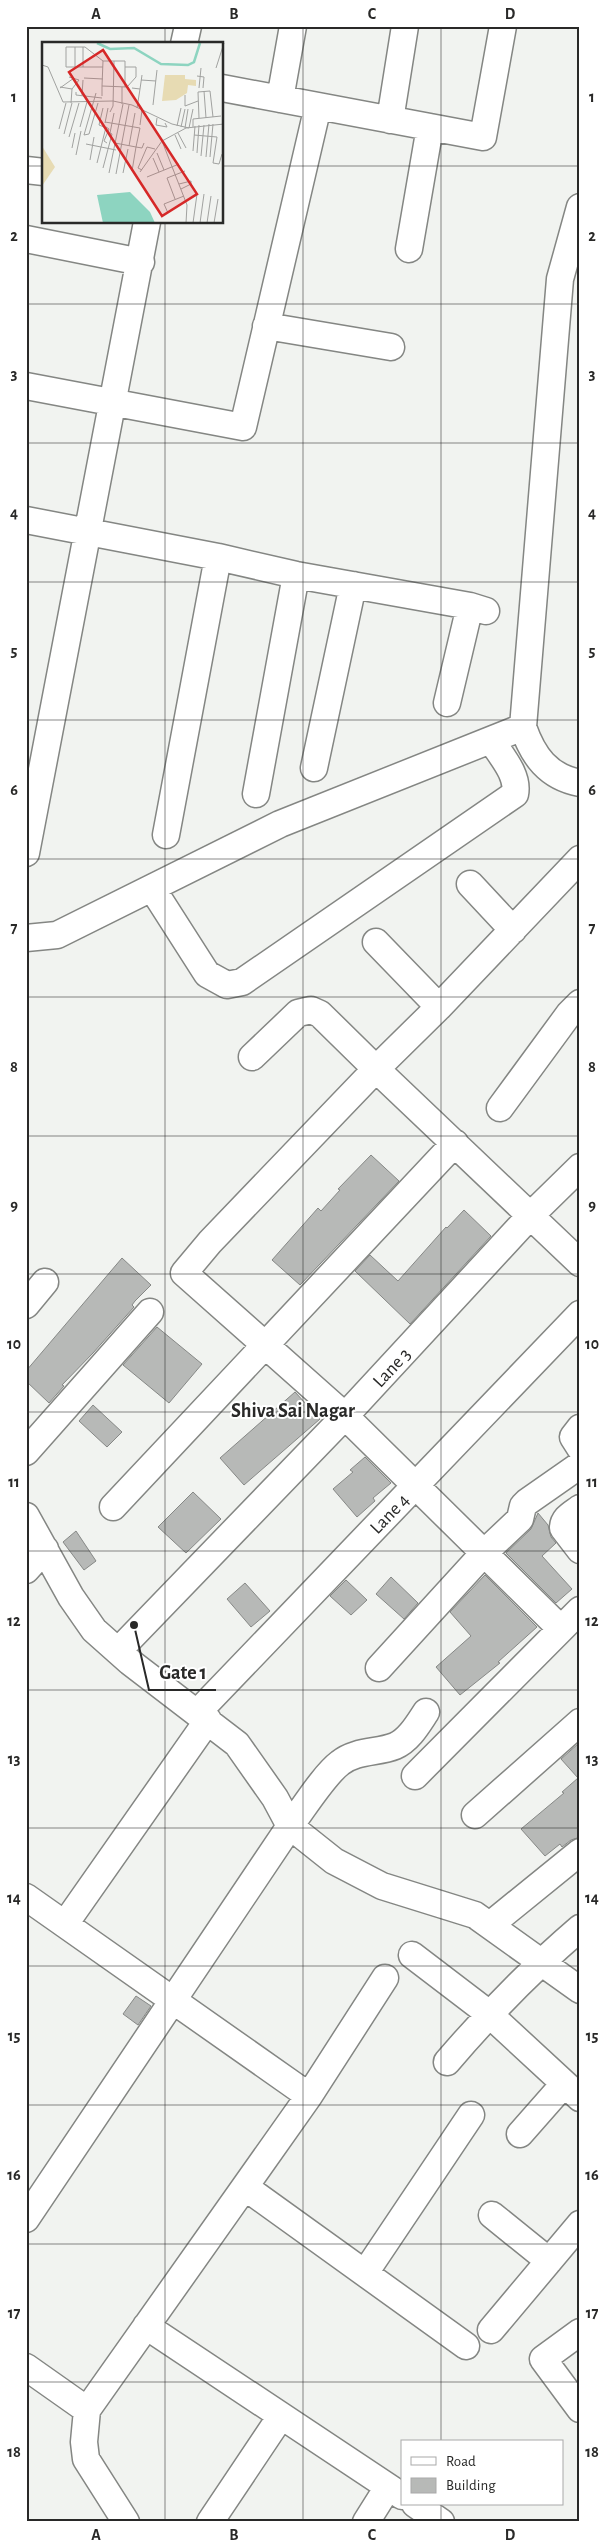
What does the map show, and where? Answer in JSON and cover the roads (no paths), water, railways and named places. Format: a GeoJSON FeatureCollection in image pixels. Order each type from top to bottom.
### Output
{"type":"FeatureCollection","features":[{"type":"Feature","properties":{"kind":"street"},"geometry":{"type":"LineString","coordinates":[[184,42],[188,26]]}},
{"type":"Feature","properties":{"kind":"street"},"geometry":{"type":"LineString","coordinates":[[280,99],[293,26]]}},
{"type":"Feature","properties":{"kind":"street"},"geometry":{"type":"LineString","coordinates":[[390,120],[405,26]]}},
{"type":"Feature","properties":{"kind":"street"},"geometry":{"type":"LineString","coordinates":[[224,88],[483,137],[503,26]]}},
{"type":"Feature","properties":{"kind":"street"},"geometry":{"type":"LineString","coordinates":[[26,386],[243,427],[318,106]]}},
{"type":"Feature","properties":{"kind":"street"},"geometry":{"type":"LineString","coordinates":[[409,249],[430,127]]}},
{"type":"Feature","properties":{"kind":"street"},"geometry":{"type":"LineString","coordinates":[[26,170],[42,172]]}},
{"type":"Feature","properties":{"kind":"street"},"geometry":{"type":"LineString","coordinates":[[580,207],[560,279],[523,727],[530,749],[546,767],[569,781],[580,783]]}},
{"type":"Feature","properties":{"kind":"street"},"geometry":{"type":"LineString","coordinates":[[26,853],[141,262],[147,224]]}},
{"type":"Feature","properties":{"kind":"street"},"geometry":{"type":"LineString","coordinates":[[26,238],[141,262]]}},
{"type":"Feature","properties":{"kind":"street"},"geometry":{"type":"LineString","coordinates":[[266,326],[391,347]]}},
{"type":"Feature","properties":{"kind":"street"},"geometry":{"type":"LineString","coordinates":[[26,520],[88,530],[296,575],[478,608],[448,703]]}},
{"type":"Feature","properties":{"kind":"street"},"geometry":{"type":"LineString","coordinates":[[166,835],[218,557]]}},
{"type":"Feature","properties":{"kind":"street"},"geometry":{"type":"LineString","coordinates":[[256,794],[296,575]]}},
{"type":"Feature","properties":{"kind":"street"},"geometry":{"type":"LineString","coordinates":[[314,768],[353,585]]}},
{"type":"Feature","properties":{"kind":"street"},"geometry":{"type":"LineString","coordinates":[[26,938],[57,935],[280,824],[523,727]]}},
{"type":"Feature","properties":{"kind":"street"},"geometry":{"type":"LineString","coordinates":[[152,888],[207,974],[227,984],[242,982],[515,794],[517,784],[513,775],[491,740]]}},
{"type":"Feature","properties":{"kind":"street"},"geometry":{"type":"LineString","coordinates":[[560,1628],[345,1416],[184,1273],[376,1069],[439,1007],[579,862]]}},
{"type":"Feature","properties":{"kind":"street"},"geometry":{"type":"LineString","coordinates":[[470,884],[513,930]]}},
{"type":"Feature","properties":{"kind":"street"},"geometry":{"type":"LineString","coordinates":[[376,942],[439,1007]]}},
{"type":"Feature","properties":{"kind":"street"},"geometry":{"type":"LineString","coordinates":[[500,1108],[569,1014],[580,1003]]}},
{"type":"Feature","properties":{"kind":"street"},"geometry":{"type":"LineString","coordinates":[[252,1057],[298,1013],[311,1010],[320,1014],[580,1263]]}},
{"type":"Feature","properties":{"kind":"street"},"geometry":{"type":"LineString","coordinates":[[113,1507],[455,1143]]}},
{"type":"Feature","properties":{"kind":"street","name":"Lane 3"},"geometry":{"type":"LineString","coordinates":[[118,1651],[345,1416],[531,1215],[580,1167]]}},
{"type":"Feature","properties":{"kind":"street"},"geometry":{"type":"LineString","coordinates":[[26,1305],[45,1282]]}},
{"type":"Feature","properties":{"kind":"street"},"geometry":{"type":"LineString","coordinates":[[26,1452],[150,1312]]}},
{"type":"Feature","properties":{"kind":"street","name":"Lane 4"},"geometry":{"type":"LineString","coordinates":[[65,1924],[203,1716],[416,1485],[580,1314]]}},
{"type":"Feature","properties":{"kind":"street"},"geometry":{"type":"LineString","coordinates":[[580,1428],[573,1437],[580,1448]]}},
{"type":"Feature","properties":{"kind":"street"},"geometry":{"type":"LineString","coordinates":[[379,1668],[484,1552],[520,1519],[523,1506],[580,1465]]}},
{"type":"Feature","properties":{"kind":"street"},"geometry":{"type":"LineString","coordinates":[[580,1508],[567,1517],[563,1523],[563,1528],[580,1550]]}},
{"type":"Feature","properties":{"kind":"street"},"geometry":{"type":"LineString","coordinates":[[26,1516],[71,1597],[94,1630],[237,1744],[274,1798],[290,1826],[334,1861],[382,1886],[475,1915],[542,1961],[580,1990]]}},
{"type":"Feature","properties":{"kind":"street"},"geometry":{"type":"LineString","coordinates":[[26,1570],[45,1549]]}},
{"type":"Feature","properties":{"kind":"street"},"geometry":{"type":"LineString","coordinates":[[415,1776],[580,1610]]}},
{"type":"Feature","properties":{"kind":"street"},"geometry":{"type":"LineString","coordinates":[[26,2219],[290,1826],[340,1762],[361,1754],[396,1746],[407,1738],[426,1712]]}},
{"type":"Feature","properties":{"kind":"street"},"geometry":{"type":"LineString","coordinates":[[475,1815],[580,1722]]}},
{"type":"Feature","properties":{"kind":"street"},"geometry":{"type":"LineString","coordinates":[[490,1925],[580,1852]]}},
{"type":"Feature","properties":{"kind":"street"},"geometry":{"type":"LineString","coordinates":[[30,1906],[65,1924],[309,2096]]}},
{"type":"Feature","properties":{"kind":"street"},"geometry":{"type":"LineString","coordinates":[[447,2062],[488,2013],[542,1961],[580,1928]]}},
{"type":"Feature","properties":{"kind":"street"},"geometry":{"type":"LineString","coordinates":[[412,1955],[488,2013],[572,2091],[520,2134]]}},
{"type":"Feature","properties":{"kind":"street"},"geometry":{"type":"LineString","coordinates":[[126,2522],[86,2459],[84,2442],[88,2410],[309,2096],[385,1978]]}},
{"type":"Feature","properties":{"kind":"street"},"geometry":{"type":"LineString","coordinates":[[365,2273],[471,2115]]}},
{"type":"Feature","properties":{"kind":"street"},"geometry":{"type":"LineString","coordinates":[[245,2187],[466,2346]]}},
{"type":"Feature","properties":{"kind":"street"},"geometry":{"type":"LineString","coordinates":[[492,2215],[550,2261]]}},
{"type":"Feature","properties":{"kind":"street"},"geometry":{"type":"LineString","coordinates":[[491,2330],[580,2224]]}},
{"type":"Feature","properties":{"kind":"street"},"geometry":{"type":"LineString","coordinates":[[146,2326],[395,2491],[366,2522]]}},
{"type":"Feature","properties":{"kind":"street"},"geometry":{"type":"LineString","coordinates":[[580,2332],[543,2359],[580,2409]]}},
{"type":"Feature","properties":{"kind":"street"},"geometry":{"type":"LineString","coordinates":[[26,2367],[88,2410]]}},
{"type":"Feature","properties":{"kind":"street"},"geometry":{"type":"LineString","coordinates":[[210,2522],[281,2416]]}},
{"type":"Feature","properties":{"kind":"street"},"geometry":{"type":"LineString","coordinates":[[418,2506],[441,2522]]}},
{"type":"Feature","properties":{"kind":"place","name":"Gate 1"},"geometry":{"type":"Point","coordinates":[134,1625]}},
{"type":"Feature","properties":{"kind":"district","name":"Shiva Sai Nagar"},"geometry":{"type":"Point","coordinates":[293,1410]}}]}
